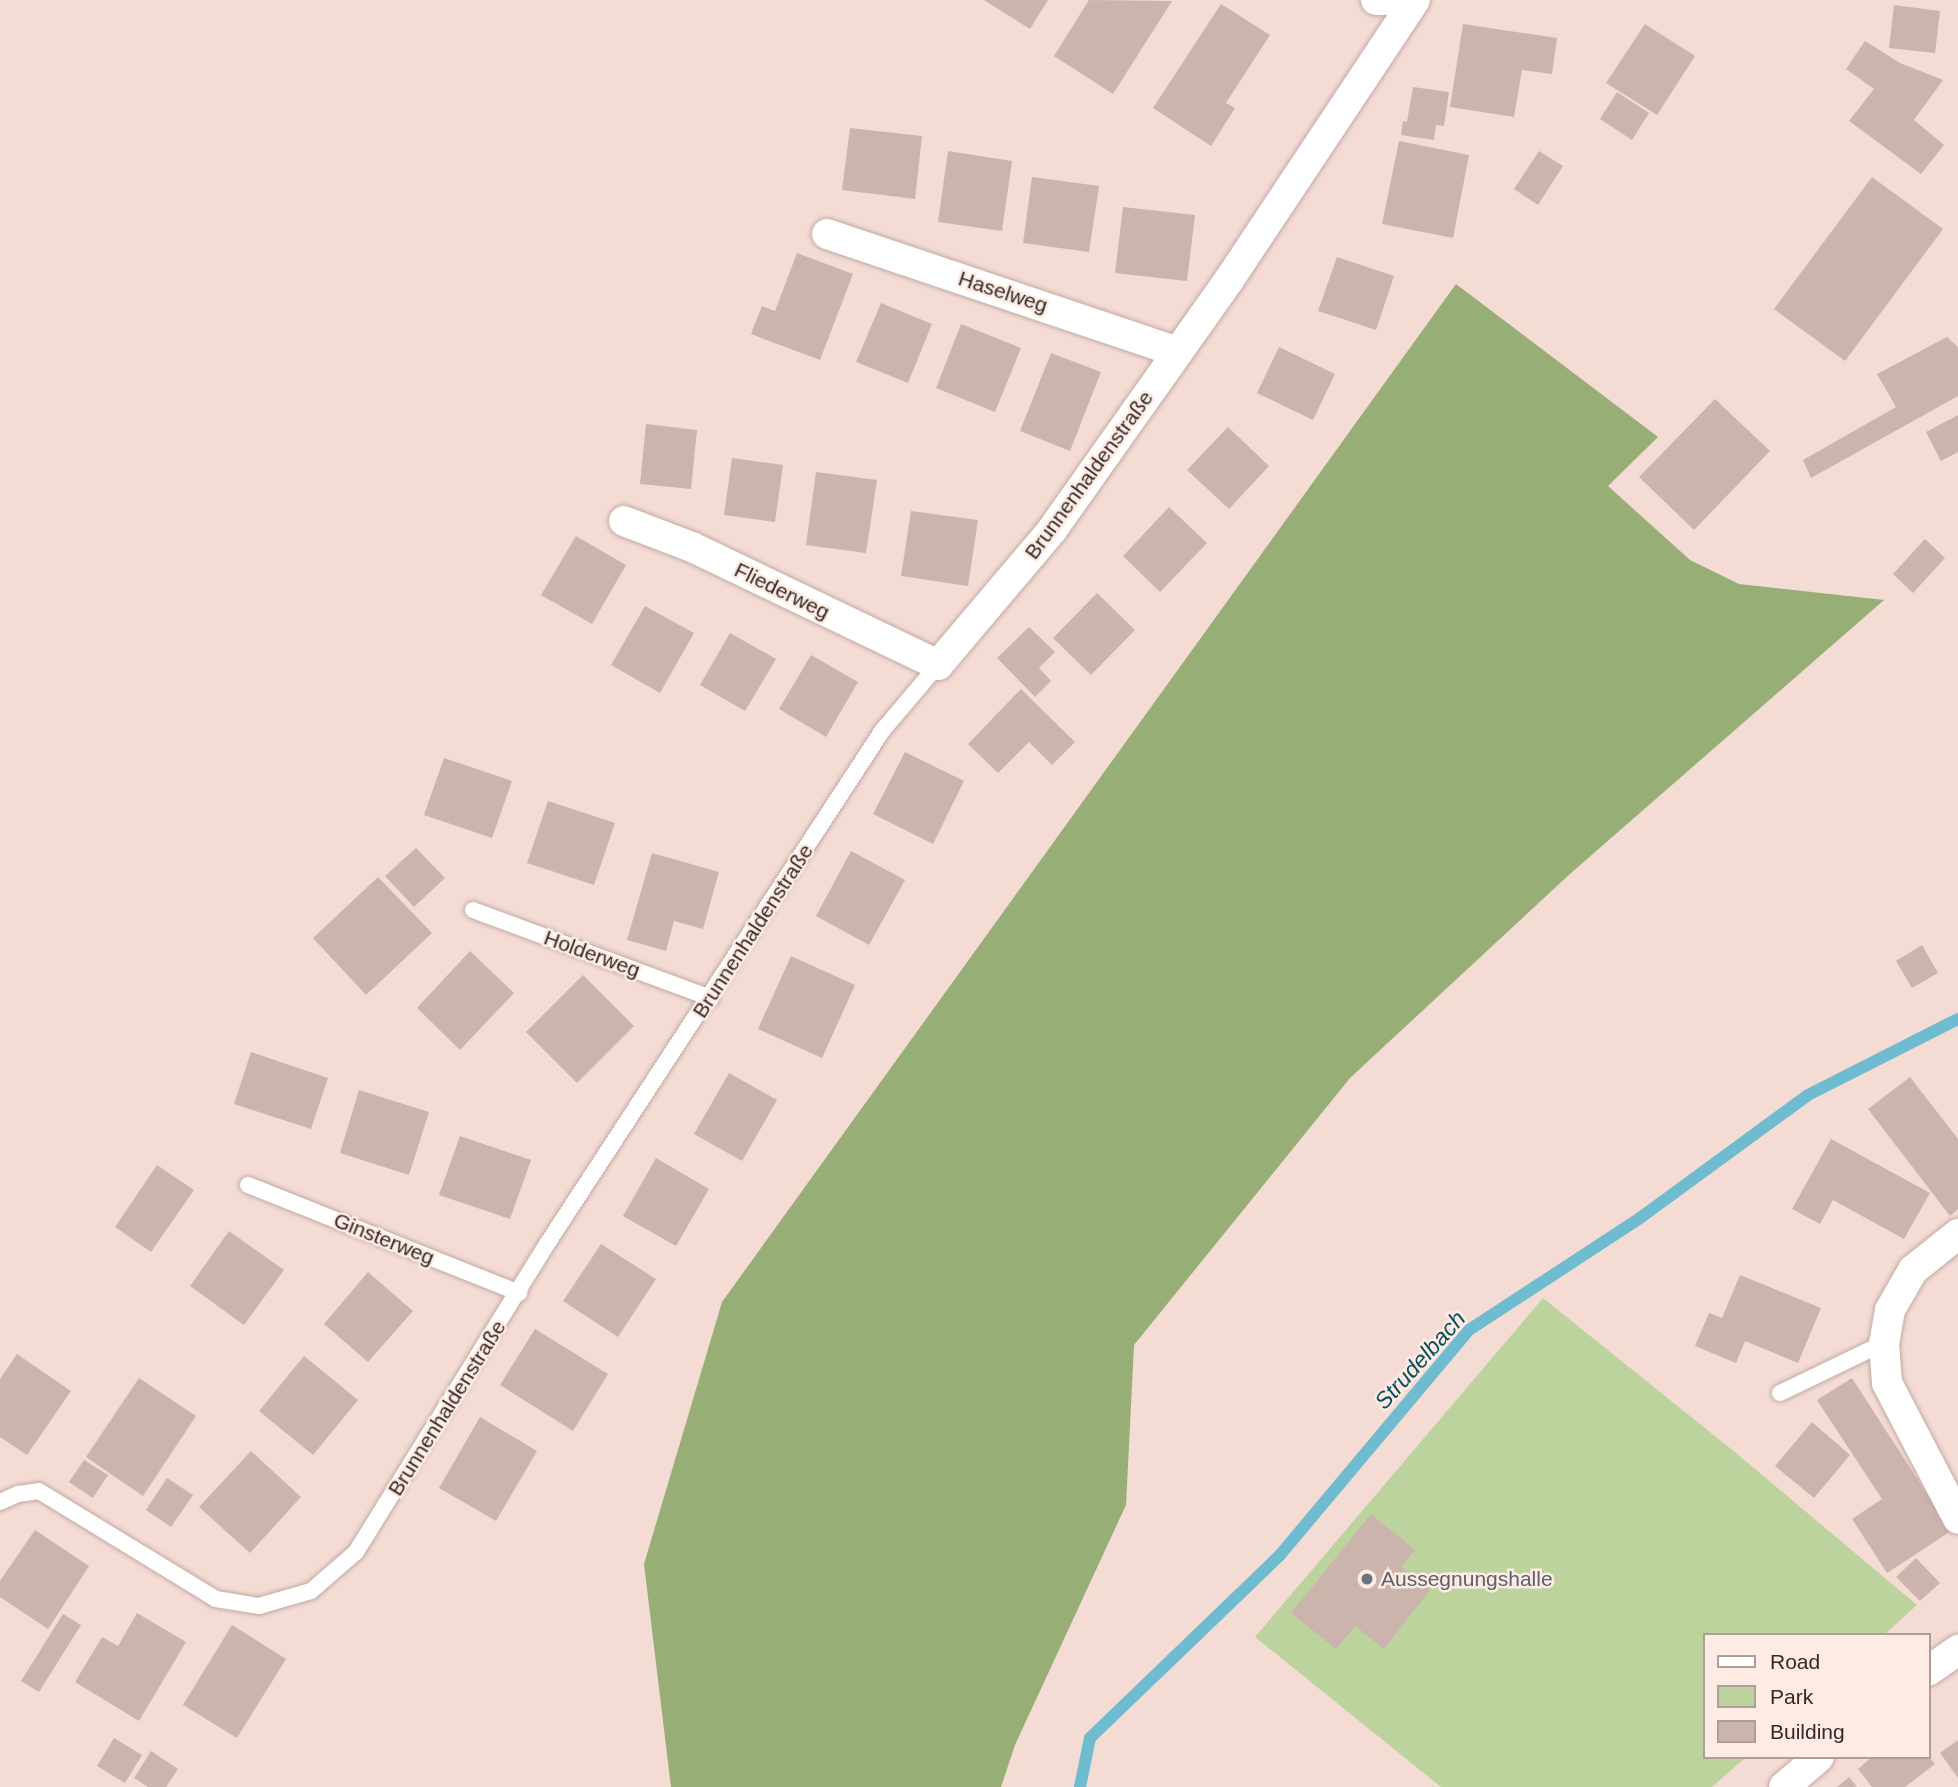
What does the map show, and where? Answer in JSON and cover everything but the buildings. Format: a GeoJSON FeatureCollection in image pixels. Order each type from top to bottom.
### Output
{"type":"FeatureCollection","features":[{"type":"Feature","properties":{"kind":"street"},"geometry":{"type":"LineString","coordinates":[[1376,0],[1385,0]]}},
{"type":"Feature","properties":{"kind":"street","name":"Brunnenhaldenstraße"},"geometry":{"type":"LineString","coordinates":[[938,665],[1052,530],[1328,135],[1415,0]]}},
{"type":"Feature","properties":{"kind":"street","name":"Haselweg"},"geometry":{"type":"LineString","coordinates":[[827,234],[1178,352]]}},
{"type":"Feature","properties":{"kind":"street","name":"Fliederweg"},"geometry":{"type":"LineString","coordinates":[[624,522],[692,547],[938,665]]}},
{"type":"Feature","properties":{"kind":"street"},"geometry":{"type":"LineString","coordinates":[[1958,1234],[1913,1270],[1890,1310],[1884,1343],[1887,1383],[1958,1519]]}},
{"type":"Feature","properties":{"kind":"street"},"geometry":{"type":"LineString","coordinates":[[1930,1670],[1958,1650]]}},
{"type":"Feature","properties":{"kind":"street"},"geometry":{"type":"LineString","coordinates":[[1784,1787],[1817,1759]]}},
{"type":"Feature","properties":{"kind":"lane","name":"Brunnenhaldenstraße"},"geometry":{"type":"LineString","coordinates":[[0,1502],[18,1494],[39,1491],[216,1599],[259,1606],[311,1591],[356,1552],[547,1244],[711,998],[883,731],[938,665]]}},
{"type":"Feature","properties":{"kind":"lane","name":"Holderweg"},"geometry":{"type":"LineString","coordinates":[[474,910],[711,998]]}},
{"type":"Feature","properties":{"kind":"lane","name":"Ginsterweg"},"geometry":{"type":"LineString","coordinates":[[248,1185],[519,1293]]}},
{"type":"Feature","properties":{"kind":"lane"},"geometry":{"type":"LineString","coordinates":[[1780,1393],[1884,1343]]}},
{"type":"Feature","properties":{"kind":"green space"},"geometry":{"type":"Polygon","coordinates":[[[1456,284],[1658,437],[1608,486],[1690,560],[1739,584],[1884,600],[1571,873],[1350,1078],[1134,1345],[1126,1505],[1015,1745],[1001,1787],[671,1787],[644,1564],[722,1302],[1456,284]]]}},
{"type":"Feature","properties":{"kind":"green space"},"geometry":{"type":"Polygon","coordinates":[[[1543,1298],[1736,1453],[1917,1605],[1886,1633],[1702,1633],[1702,1759],[1744,1759],[1712,1787],[1441,1787],[1255,1637],[1543,1298]]]}},
{"type":"Feature","properties":{"kind":"waterway","name":"Strudelbach"},"geometry":{"type":"LineString","coordinates":[[1080,1787],[1090,1738],[1280,1555],[1469,1330],[1640,1218],[1808,1095],[1958,1019]]}},
{"type":"Feature","properties":{"kind":"place","name":"Aussegnungshalle"},"geometry":{"type":"Point","coordinates":[1367,1579]}}]}
